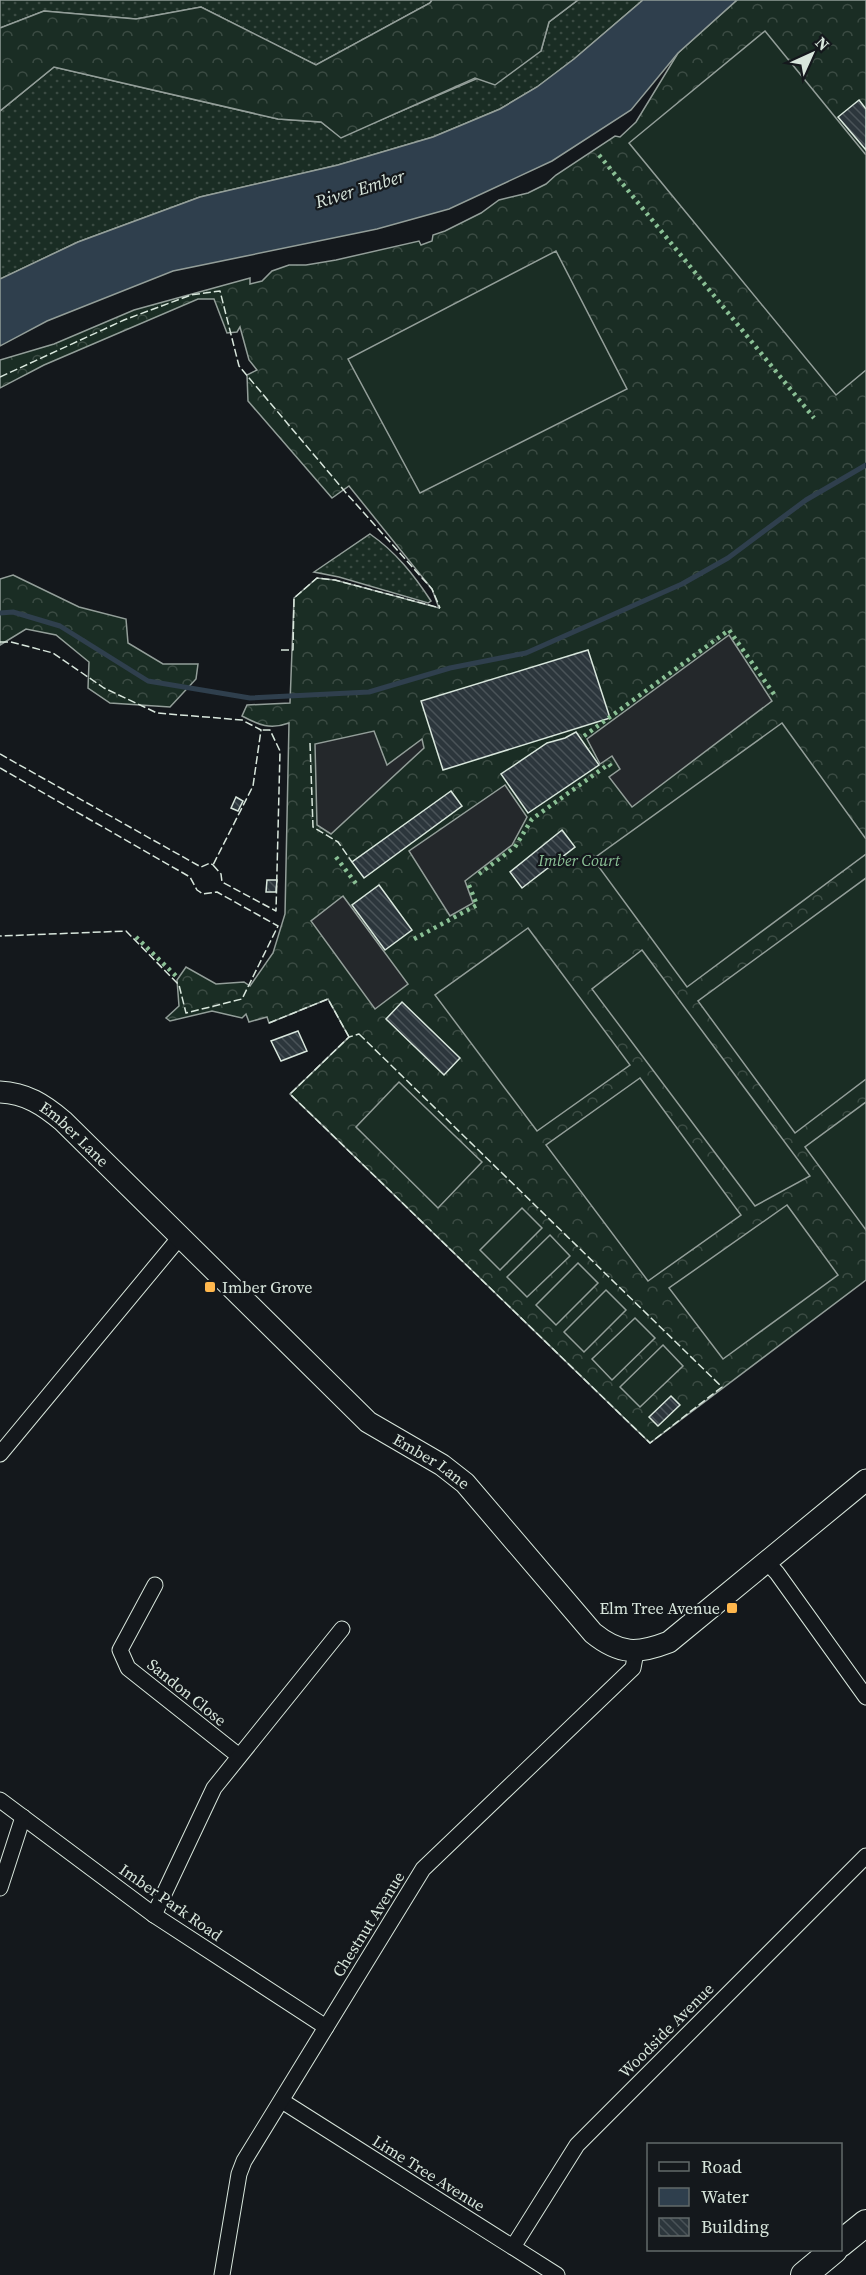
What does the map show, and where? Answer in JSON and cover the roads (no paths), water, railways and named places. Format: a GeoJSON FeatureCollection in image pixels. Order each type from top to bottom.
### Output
{"type":"FeatureCollection","features":[{"type":"Feature","properties":{"kind":"highway"},"geometry":{"type":"LineString","coordinates":[[842,2242],[866,2223]]}},
{"type":"Feature","properties":{"kind":"highway"},"geometry":{"type":"LineString","coordinates":[[804,2275],[833,2251]]}},
{"type":"Feature","properties":{"kind":"main road","name":"Ember Lane"},"geometry":{"type":"LineString","coordinates":[[0,1092],[18,1094],[34,1100],[55,1114],[368,1422],[442,1465],[465,1483],[592,1633],[616,1647],[636,1652]]}},
{"type":"Feature","properties":{"kind":"main road"},"geometry":{"type":"LineString","coordinates":[[636,1652],[658,1646],[677,1636],[866,1480]]}},
{"type":"Feature","properties":{"kind":"street"},"geometry":{"type":"LineString","coordinates":[[0,1454],[180,1237]]}},
{"type":"Feature","properties":{"kind":"street"},"geometry":{"type":"LineString","coordinates":[[766,1561],[866,1697]]}},
{"type":"Feature","properties":{"kind":"street","name":"Sandon Close"},"geometry":{"type":"LineString","coordinates":[[155,1585],[120,1650],[128,1668],[239,1756]]}},
{"type":"Feature","properties":{"kind":"street"},"geometry":{"type":"LineString","coordinates":[[154,1915],[214,1788],[342,1629]]}},
{"type":"Feature","properties":{"kind":"street","name":"Chestnut Avenue"},"geometry":{"type":"LineString","coordinates":[[222,2275],[239,2174],[244,2161],[423,1869],[633,1668],[636,1652]]}},
{"type":"Feature","properties":{"kind":"street","name":"Imber Park Road"},"geometry":{"type":"LineString","coordinates":[[0,1800],[154,1915],[326,2027]]}},
{"type":"Feature","properties":{"kind":"street"},"geometry":{"type":"LineString","coordinates":[[0,1888],[23,1817]]}},
{"type":"Feature","properties":{"kind":"street","name":"Woodside Avenue"},"geometry":{"type":"LineString","coordinates":[[513,2247],[577,2145],[866,1856]]}},
{"type":"Feature","properties":{"kind":"street","name":"Lime Tree Avenue"},"geometry":{"type":"LineString","coordinates":[[282,2101],[557,2275]]}},
{"type":"Feature","properties":{"kind":"water","name":"River Ember"},"geometry":{"type":"Polygon","coordinates":[[[643,0],[737,0],[678,53],[631,110],[552,161],[449,209],[377,229],[173,271],[47,321],[0,346],[0,279],[78,242],[200,197],[338,165],[433,137],[500,109],[537,87],[574,59],[643,0]]]}},
{"type":"Feature","properties":{"kind":"waterway"},"geometry":{"type":"LineString","coordinates":[[0,613],[13,612],[60,626],[148,681],[250,698],[369,692],[450,668],[526,653],[682,584],[728,558],[806,500],[866,465]]}},
{"type":"Feature","properties":{"kind":"place","name":"Imber Grove"},"geometry":{"type":"Point","coordinates":[210,1287]}},
{"type":"Feature","properties":{"kind":"place","name":"Elm Tree Avenue"},"geometry":{"type":"Point","coordinates":[732,1608]}},
{"type":"Feature","properties":{"kind":"park label","name":"Imber Court"},"geometry":{"type":"Point","coordinates":[579,860]}}]}
